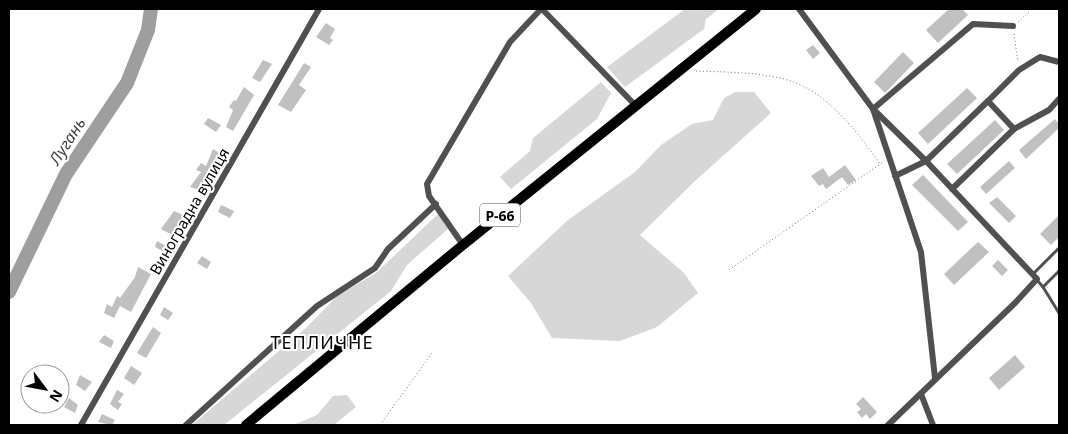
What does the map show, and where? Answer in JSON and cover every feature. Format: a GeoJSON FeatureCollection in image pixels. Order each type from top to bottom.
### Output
{"type":"FeatureCollection","features":[{"type":"Feature","properties":{"kind":"main road","name":"Р-66"},"geometry":{"type":"LineString","coordinates":[[246,425],[463,245],[756,9]]}},
{"type":"Feature","properties":{"kind":"street","name":"Виноградна вулиця"},"geometry":{"type":"LineString","coordinates":[[81,425],[319,9]]}},
{"type":"Feature","properties":{"kind":"street"},"geometry":{"type":"LineString","coordinates":[[463,245],[429,196],[427,184],[510,42],[542,9],[636,106]]}},
{"type":"Feature","properties":{"kind":"street"},"geometry":{"type":"LineString","coordinates":[[799,9],[873,109],[926,161],[1035,277],[1015,303],[888,425]]}},
{"type":"Feature","properties":{"kind":"street"},"geometry":{"type":"LineString","coordinates":[[873,109],[973,24],[1013,26]]}},
{"type":"Feature","properties":{"kind":"street"},"geometry":{"type":"LineString","coordinates":[[895,176],[926,161],[1019,70],[1040,57],[1059,62]]}},
{"type":"Feature","properties":{"kind":"street"},"geometry":{"type":"LineString","coordinates":[[952,189],[1014,130],[1050,110],[1059,99]]}},
{"type":"Feature","properties":{"kind":"street"},"geometry":{"type":"LineString","coordinates":[[988,101],[1014,130]]}},
{"type":"Feature","properties":{"kind":"street"},"geometry":{"type":"LineString","coordinates":[[873,109],[921,252],[935,378]]}},
{"type":"Feature","properties":{"kind":"street"},"geometry":{"type":"LineString","coordinates":[[186,425],[317,306],[375,268],[388,249],[436,204]]}},
{"type":"Feature","properties":{"kind":"street"},"geometry":{"type":"LineString","coordinates":[[921,394],[933,425]]}},
{"type":"Feature","properties":{"kind":"lane"},"geometry":{"type":"LineString","coordinates":[[1059,248],[1035,277],[1059,313]]}},
{"type":"Feature","properties":{"kind":"lane"},"geometry":{"type":"LineString","coordinates":[[1043,287],[1059,271]]}},
{"type":"Feature","properties":{"kind":"path"},"geometry":{"type":"LineString","coordinates":[[1019,70],[1013,26],[1032,9]]}},
{"type":"Feature","properties":{"kind":"path"},"geometry":{"type":"LineString","coordinates":[[680,70],[751,73],[782,78],[819,96],[852,126],[880,164]]}},
{"type":"Feature","properties":{"kind":"path"},"geometry":{"type":"LineString","coordinates":[[728,270],[890,157]]}},
{"type":"Feature","properties":{"kind":"path"},"geometry":{"type":"LineString","coordinates":[[380,425],[432,353]]}},
{"type":"Feature","properties":{"kind":"shaded area"},"geometry":{"type":"Polygon","coordinates":[[[685,9],[719,9],[706,19],[704,29],[625,87],[607,67],[685,9]]]}},
{"type":"Feature","properties":{"kind":"shaded area"},"geometry":{"type":"Polygon","coordinates":[[[601,82],[611,93],[597,119],[511,189],[500,177],[530,151],[533,138],[601,82]]]}},
{"type":"Feature","properties":{"kind":"shaded area"},"geometry":{"type":"Polygon","coordinates":[[[735,92],[754,92],[771,113],[695,181],[640,235],[684,273],[698,293],[657,327],[620,341],[552,338],[531,303],[508,276],[568,220],[635,172],[661,145],[692,124],[713,120],[724,98],[735,92]]]}},
{"type":"Feature","properties":{"kind":"shaded area"},"geometry":{"type":"Polygon","coordinates":[[[438,214],[448,229],[407,265],[391,291],[224,425],[192,425],[307,327],[337,296],[376,273],[438,214]]]}},
{"type":"Feature","properties":{"kind":"shaded area"},"geometry":{"type":"Polygon","coordinates":[[[347,395],[356,407],[334,425],[293,425],[317,415],[333,396],[347,395]]]}},
{"type":"Feature","properties":{"kind":"building"},"geometry":{"type":"Polygon","coordinates":[[[949,9],[962,9],[968,15],[938,43],[926,30],[949,9]]]}},
{"type":"Feature","properties":{"kind":"building"},"geometry":{"type":"Polygon","coordinates":[[[326,23],[335,29],[330,38],[333,40],[329,45],[316,37],[326,23]]]}},
{"type":"Feature","properties":{"kind":"building"},"geometry":{"type":"Polygon","coordinates":[[[813,45],[820,53],[813,59],[806,50],[813,45]]]}},
{"type":"Feature","properties":{"kind":"building"},"geometry":{"type":"Polygon","coordinates":[[[903,52],[914,63],[885,93],[874,82],[903,52]]]}},
{"type":"Feature","properties":{"kind":"building"},"geometry":{"type":"Polygon","coordinates":[[[263,60],[272,64],[260,82],[252,78],[263,60]]]}},
{"type":"Feature","properties":{"kind":"building"},"geometry":{"type":"Polygon","coordinates":[[[304,63],[311,67],[299,85],[306,90],[291,112],[278,105],[304,63]]]}},
{"type":"Feature","properties":{"kind":"building"},"geometry":{"type":"Polygon","coordinates":[[[244,87],[254,95],[233,131],[226,127],[233,110],[229,107],[234,100],[236,101],[244,87]]]}},
{"type":"Feature","properties":{"kind":"building"},"geometry":{"type":"Polygon","coordinates":[[[967,88],[977,98],[928,144],[918,133],[967,88]]]}},
{"type":"Feature","properties":{"kind":"building"},"geometry":{"type":"Polygon","coordinates":[[[208,118],[221,125],[216,132],[204,124],[208,118]]]}},
{"type":"Feature","properties":{"kind":"building"},"geometry":{"type":"Polygon","coordinates":[[[1055,119],[1059,124],[1059,128],[1026,159],[1019,150],[1055,119]]]}},
{"type":"Feature","properties":{"kind":"building"},"geometry":{"type":"Polygon","coordinates":[[[995,120],[1004,130],[957,174],[947,164],[995,120]]]}},
{"type":"Feature","properties":{"kind":"building"},"geometry":{"type":"Polygon","coordinates":[[[213,149],[221,154],[200,190],[190,187],[201,172],[196,170],[201,163],[206,166],[213,149]]]}},
{"type":"Feature","properties":{"kind":"building"},"geometry":{"type":"Polygon","coordinates":[[[1009,161],[1015,168],[986,194],[980,187],[1009,161]]]}},
{"type":"Feature","properties":{"kind":"building"},"geometry":{"type":"Polygon","coordinates":[[[845,165],[856,180],[848,185],[842,177],[826,189],[823,184],[819,186],[811,176],[823,168],[829,177],[845,165]]]}},
{"type":"Feature","properties":{"kind":"building"},"geometry":{"type":"Polygon","coordinates":[[[923,175],[968,222],[958,231],[912,185],[923,175]]]}},
{"type":"Feature","properties":{"kind":"building"},"geometry":{"type":"Polygon","coordinates":[[[997,197],[1016,216],[1009,223],[989,203],[997,197]]]}},
{"type":"Feature","properties":{"kind":"building"},"geometry":{"type":"Polygon","coordinates":[[[221,205],[234,211],[230,218],[218,212],[221,205]]]}},
{"type":"Feature","properties":{"kind":"building"},"geometry":{"type":"Polygon","coordinates":[[[174,211],[185,216],[174,236],[161,229],[174,211]]]}},
{"type":"Feature","properties":{"kind":"building"},"geometry":{"type":"Polygon","coordinates":[[[1059,215],[1059,237],[1051,245],[1040,234],[1059,215]]]}},
{"type":"Feature","properties":{"kind":"building"},"geometry":{"type":"Polygon","coordinates":[[[157,241],[175,251],[172,256],[155,247],[157,241]]]}},
{"type":"Feature","properties":{"kind":"building"},"geometry":{"type":"Polygon","coordinates":[[[978,242],[989,252],[954,285],[944,274],[978,242]]]}},
{"type":"Feature","properties":{"kind":"building"},"geometry":{"type":"Polygon","coordinates":[[[202,256],[211,262],[207,269],[197,263],[202,256]]]}},
{"type":"Feature","properties":{"kind":"building"},"geometry":{"type":"Polygon","coordinates":[[[998,260],[1008,270],[1002,276],[992,266],[998,260]]]}},
{"type":"Feature","properties":{"kind":"building"},"geometry":{"type":"Polygon","coordinates":[[[138,267],[151,274],[131,312],[120,306],[114,318],[104,313],[107,304],[112,307],[117,296],[120,298],[135,277],[138,267]]]}},
{"type":"Feature","properties":{"kind":"building"},"geometry":{"type":"Polygon","coordinates":[[[164,307],[173,313],[168,320],[160,315],[164,307]]]}},
{"type":"Feature","properties":{"kind":"building"},"geometry":{"type":"Polygon","coordinates":[[[153,327],[161,333],[146,358],[137,353],[153,327]]]}},
{"type":"Feature","properties":{"kind":"building"},"geometry":{"type":"Polygon","coordinates":[[[104,335],[114,341],[111,348],[99,342],[104,335]]]}},
{"type":"Feature","properties":{"kind":"building"},"geometry":{"type":"Polygon","coordinates":[[[1015,355],[1025,367],[999,390],[989,378],[1015,355]]]}},
{"type":"Feature","properties":{"kind":"building"},"geometry":{"type":"Polygon","coordinates":[[[131,366],[142,373],[134,385],[124,378],[131,366]]]}},
{"type":"Feature","properties":{"kind":"building"},"geometry":{"type":"Polygon","coordinates":[[[80,375],[92,382],[85,391],[76,385],[80,375]]]}},
{"type":"Feature","properties":{"kind":"building"},"geometry":{"type":"Polygon","coordinates":[[[117,390],[124,394],[118,402],[122,404],[118,410],[110,404],[117,390]]]}},
{"type":"Feature","properties":{"kind":"building"},"geometry":{"type":"Polygon","coordinates":[[[863,397],[877,412],[870,419],[866,414],[862,418],[857,412],[861,409],[856,404],[863,397]]]}},
{"type":"Feature","properties":{"kind":"building"},"geometry":{"type":"Polygon","coordinates":[[[70,399],[78,405],[75,413],[70,410],[70,399]]]}},
{"type":"Feature","properties":{"kind":"building"},"geometry":{"type":"Polygon","coordinates":[[[102,414],[115,420],[112,425],[98,422],[102,414]]]}},
{"type":"Feature","properties":{"kind":"waterway","name":"Лугань"},"geometry":{"type":"LineString","coordinates":[[9,292],[66,174],[127,83],[148,30],[151,9]]}},
{"type":"Feature","properties":{"kind":"district","name":"ТЕПЛИЧНЕ"},"geometry":{"type":"Point","coordinates":[322,342]}}]}
